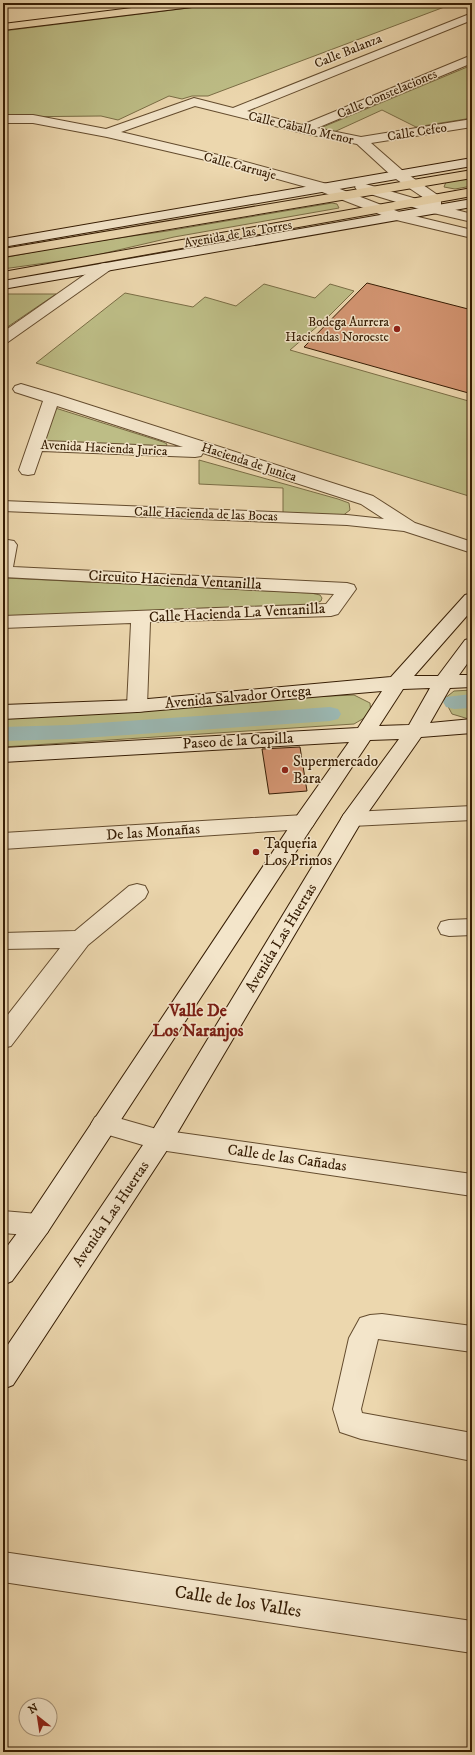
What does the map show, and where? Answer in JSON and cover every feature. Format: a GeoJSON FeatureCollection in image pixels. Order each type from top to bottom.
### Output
{"type":"FeatureCollection","features":[{"type":"Feature","properties":{"kind":"main road"},"geometry":{"type":"LineString","coordinates":[[3,27],[200,3]]}},
{"type":"Feature","properties":{"kind":"main road","name":"Avenida de las Torres"},"geometry":{"type":"LineString","coordinates":[[3,253],[347,189],[374,191],[472,174]]}},
{"type":"Feature","properties":{"kind":"main road","name":"Avenida de las Torres"},"geometry":{"type":"LineString","coordinates":[[3,276],[380,208],[411,203],[434,204],[472,192]]}},
{"type":"Feature","properties":{"kind":"street","name":"Calle Balanza"},"geometry":{"type":"LineString","coordinates":[[234,112],[472,16]]}},
{"type":"Feature","properties":{"kind":"street","name":"Calle Constelaciones"},"geometry":{"type":"LineString","coordinates":[[303,129],[472,59]]}},
{"type":"Feature","properties":{"kind":"street","name":"Calle Caballo Menor"},"geometry":{"type":"LineString","coordinates":[[107,134],[194,102],[303,129],[361,141],[398,174],[413,184],[434,204]]}},
{"type":"Feature","properties":{"kind":"street","name":"Calle Carruaje"},"geometry":{"type":"LineString","coordinates":[[3,119],[33,119],[107,134],[226,161],[322,187],[347,189],[397,216],[472,234]]}},
{"type":"Feature","properties":{"kind":"street","name":"Calle Cefeo"},"geometry":{"type":"LineString","coordinates":[[361,141],[472,123]]}},
{"type":"Feature","properties":{"kind":"street"},"geometry":{"type":"LineString","coordinates":[[148,130],[347,189]]}},
{"type":"Feature","properties":{"kind":"street","name":"Avenida de las Torres"},"geometry":{"type":"LineString","coordinates":[[347,189],[398,174],[472,162]]}},
{"type":"Feature","properties":{"kind":"street"},"geometry":{"type":"LineString","coordinates":[[3,243],[322,187]]}},
{"type":"Feature","properties":{"kind":"street"},"geometry":{"type":"LineString","coordinates":[[374,191],[411,203]]}},
{"type":"Feature","properties":{"kind":"street","name":"Avenida de las Torres"},"geometry":{"type":"LineString","coordinates":[[3,285],[397,216],[434,204],[472,203]]}},
{"type":"Feature","properties":{"kind":"street"},"geometry":{"type":"LineString","coordinates":[[434,204],[472,218]]}},
{"type":"Feature","properties":{"kind":"street"},"geometry":{"type":"LineString","coordinates":[[3,339],[105,267]]}},
{"type":"Feature","properties":{"kind":"street","name":"Hacienda de Junica"},"geometry":{"type":"LineString","coordinates":[[20,389],[367,500],[409,527],[472,548]]}},
{"type":"Feature","properties":{"kind":"street","name":"Avenida Hacienda Jurica"},"geometry":{"type":"LineString","coordinates":[[52,398],[35,446],[222,453]]}},
{"type":"Feature","properties":{"kind":"street"},"geometry":{"type":"LineString","coordinates":[[28,470],[35,446]]}},
{"type":"Feature","properties":{"kind":"street"},"geometry":{"type":"LineString","coordinates":[[347,520],[360,511],[367,500]]}},
{"type":"Feature","properties":{"kind":"street","name":"Calle Hacienda de las Bocas"},"geometry":{"type":"LineString","coordinates":[[3,506],[347,520],[409,527]]}},
{"type":"Feature","properties":{"kind":"street"},"geometry":{"type":"LineString","coordinates":[[3,572],[8,545]]}},
{"type":"Feature","properties":{"kind":"street","name":"Circuito Hacienda Ventanilla"},"geometry":{"type":"LineString","coordinates":[[3,572],[347,589]]}},
{"type":"Feature","properties":{"kind":"street","name":"Calle Hacienda La Ventanilla"},"geometry":{"type":"LineString","coordinates":[[3,622],[331,610],[347,589]]}},
{"type":"Feature","properties":{"kind":"street"},"geometry":{"type":"LineString","coordinates":[[3,1273],[38,1225],[304,822],[365,734],[398,683],[472,599]]}},
{"type":"Feature","properties":{"kind":"street","name":"Calle Hacienda La Ventanilla"},"geometry":{"type":"LineString","coordinates":[[137,706],[141,617]]}},
{"type":"Feature","properties":{"kind":"street","name":"Avenida Las Huertas"},"geometry":{"type":"LineString","coordinates":[[3,1376],[160,1140],[352,819],[415,731],[443,683],[472,644]]}},
{"type":"Feature","properties":{"kind":"street","name":"Avenida Salvador Ortega"},"geometry":{"type":"LineString","coordinates":[[3,712],[137,706],[398,683],[443,683],[472,681]]}},
{"type":"Feature","properties":{"kind":"street","name":"Paseo de la Capilla"},"geometry":{"type":"LineString","coordinates":[[3,755],[415,731],[472,726]]}},
{"type":"Feature","properties":{"kind":"street"},"geometry":{"type":"LineString","coordinates":[[352,819],[472,813]]}},
{"type":"Feature","properties":{"kind":"street","name":"De las Monañas"},"geometry":{"type":"LineString","coordinates":[[3,841],[304,822]]}},
{"type":"Feature","properties":{"kind":"street"},"geometry":{"type":"LineString","coordinates":[[3,1038],[80,940],[137,892]]}},
{"type":"Feature","properties":{"kind":"street"},"geometry":{"type":"LineString","coordinates":[[449,928],[472,927]]}},
{"type":"Feature","properties":{"kind":"street"},"geometry":{"type":"LineString","coordinates":[[3,942],[80,940]]}},
{"type":"Feature","properties":{"kind":"street","name":"Calle de las Cañadas"},"geometry":{"type":"LineString","coordinates":[[104,1124],[160,1140],[472,1184]]}},
{"type":"Feature","properties":{"kind":"street"},"geometry":{"type":"LineString","coordinates":[[3,1222],[38,1225]]}},
{"type":"Feature","properties":{"kind":"street"},"geometry":{"type":"LineString","coordinates":[[472,1339],[382,1326],[370,1327],[363,1338],[347,1410],[350,1422],[361,1426],[472,1447]]}},
{"type":"Feature","properties":{"kind":"street","name":"Calle de los Valles"},"geometry":{"type":"LineString","coordinates":[[3,1567],[472,1638]]}},
{"type":"Feature","properties":{"kind":"green space"},"geometry":{"type":"Polygon","coordinates":[[[229,3],[455,3],[208,96],[192,96],[182,99],[169,96],[118,120],[101,116],[3,117],[3,31],[229,3]]]}},
{"type":"Feature","properties":{"kind":"green space"},"geometry":{"type":"Polygon","coordinates":[[[472,65],[472,118],[416,127],[382,110],[334,132],[318,129],[472,65]]]}},
{"type":"Feature","properties":{"kind":"green space"},"geometry":{"type":"Polygon","coordinates":[[[472,178],[472,186],[455,189],[444,187],[446,182],[472,178]]]}},
{"type":"Feature","properties":{"kind":"green space"},"geometry":{"type":"Polygon","coordinates":[[[332,203],[337,204],[339,208],[174,237],[88,257],[3,269],[3,258],[64,246],[167,231],[332,203]]]}},
{"type":"Feature","properties":{"kind":"green space"},"geometry":{"type":"Polygon","coordinates":[[[264,284],[315,298],[330,284],[354,291],[327,318],[290,350],[472,402],[472,497],[36,363],[125,293],[193,307],[205,297],[236,306],[264,284]]]}},
{"type":"Feature","properties":{"kind":"green space"},"geometry":{"type":"Polygon","coordinates":[[[3,294],[56,294],[3,330],[3,294]]]}},
{"type":"Feature","properties":{"kind":"green space"},"geometry":{"type":"Polygon","coordinates":[[[49,406],[167,444],[165,449],[41,444],[49,406]]]}},
{"type":"Feature","properties":{"kind":"green space"},"geometry":{"type":"Polygon","coordinates":[[[199,460],[338,499],[349,503],[350,510],[341,517],[283,514],[283,488],[199,484],[199,460]]]}},
{"type":"Feature","properties":{"kind":"green space"},"geometry":{"type":"Polygon","coordinates":[[[6,578],[311,593],[320,595],[322,598],[321,601],[310,606],[3,616],[3,589],[6,578]]]}},
{"type":"Feature","properties":{"kind":"green space"},"geometry":{"type":"Polygon","coordinates":[[[472,690],[472,720],[452,714],[444,699],[454,691],[472,690]]]}},
{"type":"Feature","properties":{"kind":"green space"},"geometry":{"type":"Polygon","coordinates":[[[354,695],[370,703],[371,714],[354,724],[3,747],[3,710],[354,695]]]}},
{"type":"Feature","properties":{"kind":"building","name":"Bodega Aurrera Haciendas Noroeste"},"geometry":{"type":"Polygon","coordinates":[[[367,283],[472,310],[472,394],[304,347],[367,283]]]}},
{"type":"Feature","properties":{"kind":"building","name":"Supermercado Bara"},"geometry":{"type":"Polygon","coordinates":[[[300,747],[307,791],[269,794],[262,749],[300,747]]]}},
{"type":"Feature","properties":{"kind":"waterway"},"geometry":{"type":"LineString","coordinates":[[454,702],[472,701]]}},
{"type":"Feature","properties":{"kind":"waterway"},"geometry":{"type":"LineString","coordinates":[[3,734],[69,732],[330,714]]}},
{"type":"Feature","properties":{"kind":"place","name":"Bodega Aurrera Haciendas Noroeste"},"geometry":{"type":"Point","coordinates":[397,329]}},
{"type":"Feature","properties":{"kind":"place","name":"Supermercado Bara"},"geometry":{"type":"Point","coordinates":[285,770]}},
{"type":"Feature","properties":{"kind":"place","name":"Taqueria Los Primos"},"geometry":{"type":"Point","coordinates":[256,852]}},
{"type":"Feature","properties":{"kind":"district","name":"Valle De Los Naranjos"},"geometry":{"type":"Point","coordinates":[198,1021]}}]}
